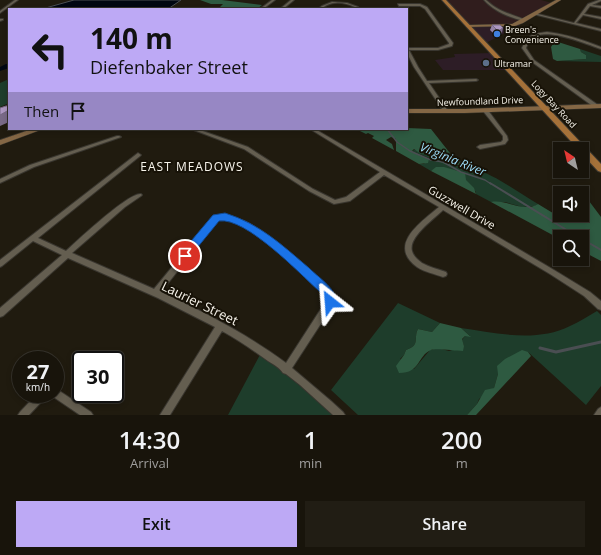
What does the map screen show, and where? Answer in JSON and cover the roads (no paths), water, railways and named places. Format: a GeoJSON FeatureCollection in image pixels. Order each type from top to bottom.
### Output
{"type":"FeatureCollection","features":[{"type":"Feature","properties":{"kind":"main road","name":"Logy Bay Road"},"geometry":{"type":"LineString","coordinates":[[444,0],[601,169]]}},
{"type":"Feature","properties":{"kind":"street"},"geometry":{"type":"LineString","coordinates":[[0,12],[16,0]]}},
{"type":"Feature","properties":{"kind":"street"},"geometry":{"type":"LineString","coordinates":[[262,8],[274,0]]}},
{"type":"Feature","properties":{"kind":"street"},"geometry":{"type":"LineString","coordinates":[[283,8],[293,0]]}},
{"type":"Feature","properties":{"kind":"street"},"geometry":{"type":"LineString","coordinates":[[396,0],[399,7],[420,6],[426,8],[451,43],[443,49],[408,49]]}},
{"type":"Feature","properties":{"kind":"street"},"geometry":{"type":"LineString","coordinates":[[484,0],[499,12],[522,21]]}},
{"type":"Feature","properties":{"kind":"street"},"geometry":{"type":"LineString","coordinates":[[467,25],[513,25],[559,0]]}},
{"type":"Feature","properties":{"kind":"street"},"geometry":{"type":"LineString","coordinates":[[575,23],[584,10],[590,5],[601,0]]}},
{"type":"Feature","properties":{"kind":"street"},"geometry":{"type":"LineString","coordinates":[[321,8],[326,3],[331,2],[350,4],[356,8]]}},
{"type":"Feature","properties":{"kind":"street"},"geometry":{"type":"LineString","coordinates":[[590,5],[601,8]]}},
{"type":"Feature","properties":{"kind":"street"},"geometry":{"type":"LineString","coordinates":[[534,14],[601,30]]}},
{"type":"Feature","properties":{"kind":"street"},"geometry":{"type":"LineString","coordinates":[[582,14],[601,18]]}},
{"type":"Feature","properties":{"kind":"street"},"geometry":{"type":"LineString","coordinates":[[599,106],[533,61],[524,48],[526,41],[529,38],[536,34],[546,33],[563,35],[601,48]]}},
{"type":"Feature","properties":{"kind":"street"},"geometry":{"type":"LineString","coordinates":[[408,51],[416,67],[446,112]]}},
{"type":"Feature","properties":{"kind":"street"},"geometry":{"type":"LineString","coordinates":[[426,82],[476,80]]}},
{"type":"Feature","properties":{"kind":"street","name":"Newfoundland Drive"},"geometry":{"type":"LineString","coordinates":[[408,111],[446,112],[599,106]]}},
{"type":"Feature","properties":{"kind":"street"},"geometry":{"type":"LineString","coordinates":[[480,148],[503,143],[506,140],[505,136],[485,110]]}},
{"type":"Feature","properties":{"kind":"street"},"geometry":{"type":"LineString","coordinates":[[0,143],[36,130]]}},
{"type":"Feature","properties":{"kind":"street"},"geometry":{"type":"LineString","coordinates":[[195,130],[246,148],[311,190],[334,202],[348,199],[384,172]]}},
{"type":"Feature","properties":{"kind":"street","name":"Guzzwell Drive"},"geometry":{"type":"LineString","coordinates":[[314,130],[569,282],[601,306]]}},
{"type":"Feature","properties":{"kind":"street"},"geometry":{"type":"LineString","coordinates":[[0,181],[32,166],[119,137]]}},
{"type":"Feature","properties":{"kind":"street"},"geometry":{"type":"LineString","coordinates":[[0,264],[138,155]]}},
{"type":"Feature","properties":{"kind":"street"},"geometry":{"type":"LineString","coordinates":[[0,313],[123,205],[139,194]]}},
{"type":"Feature","properties":{"kind":"street"},"geometry":{"type":"LineString","coordinates":[[443,207],[408,242],[407,250],[411,258],[420,265],[443,274]]}},
{"type":"Feature","properties":{"kind":"street"},"geometry":{"type":"LineString","coordinates":[[155,294],[216,218],[225,217],[258,231],[323,288],[331,297],[330,302],[286,370]]}},
{"type":"Feature","properties":{"kind":"street","name":"Laurier Street"},"geometry":{"type":"LineString","coordinates":[[32,238],[66,255],[155,294],[220,326],[248,342],[324,400],[340,415]]}},
{"type":"Feature","properties":{"kind":"street"},"geometry":{"type":"LineString","coordinates":[[165,415],[220,326]]}},
{"type":"Feature","properties":{"kind":"street"},"geometry":{"type":"LineString","coordinates":[[64,399],[88,415]]}},
{"type":"Feature","properties":{"kind":"street"},"geometry":{"type":"LineString","coordinates":[[23,415],[34,403]]}},
{"type":"Feature","properties":{"kind":"waterway"},"geometry":{"type":"LineString","coordinates":[[0,69],[8,66]]}},
{"type":"Feature","properties":{"kind":"waterway","name":"Virginia River"},"geometry":{"type":"LineString","coordinates":[[388,130],[397,142],[410,151],[431,160],[443,162],[461,172],[485,180],[491,184]]}},
{"type":"Feature","properties":{"kind":"waterway","name":"Virginia River"},"geometry":{"type":"LineString","coordinates":[[490,183],[567,230]]}},
{"type":"Feature","properties":{"kind":"waterway","name":"Virginia River"},"geometry":{"type":"LineString","coordinates":[[589,243],[601,250]]}},
{"type":"Feature","properties":{"kind":"waterway"},"geometry":{"type":"LineString","coordinates":[[540,348],[556,352],[601,342]]}},
{"type":"Feature","properties":{"kind":"place","name":"Breen's Convenience"},"geometry":{"type":"Point","coordinates":[497,34]}},
{"type":"Feature","properties":{"kind":"place","name":"Ultramar"},"geometry":{"type":"Point","coordinates":[486,63]}},
{"type":"Feature","properties":{"kind":"district","name":"EAST MEADOWS"},"geometry":{"type":"Point","coordinates":[192,166]}}]}
